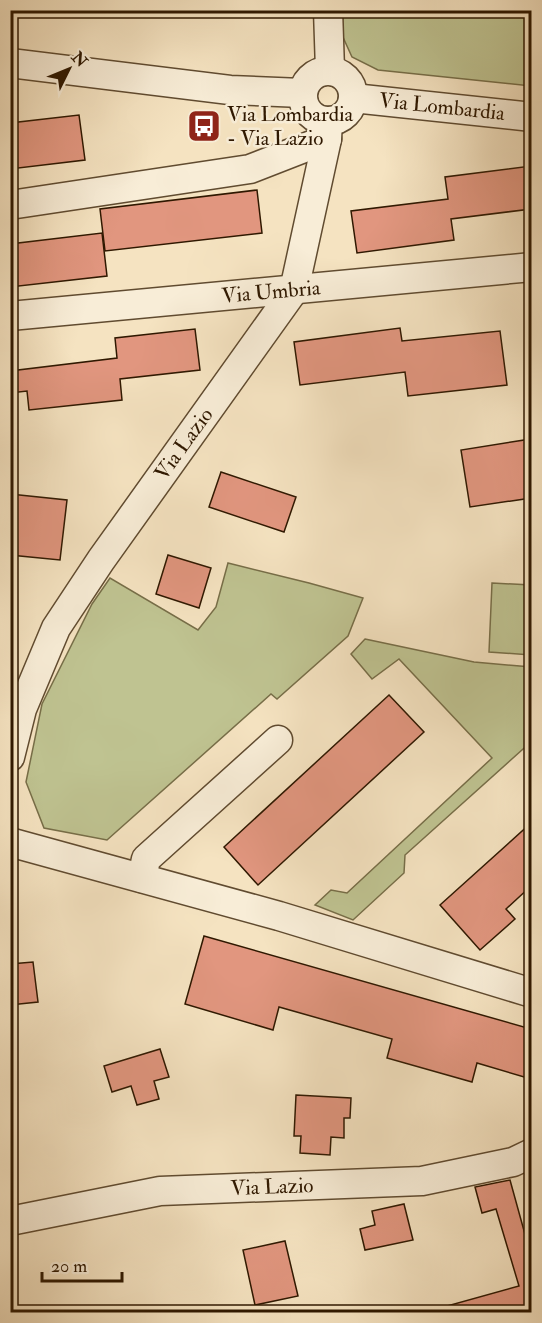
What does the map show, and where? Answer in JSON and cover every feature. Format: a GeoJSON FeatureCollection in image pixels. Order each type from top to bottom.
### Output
{"type":"FeatureCollection","features":[{"type":"Feature","properties":{"kind":"street"},"geometry":{"type":"LineString","coordinates":[[328,10],[330,70]]}},
{"type":"Feature","properties":{"kind":"street"},"geometry":{"type":"LineString","coordinates":[[10,63],[230,90],[302,93]]}},
{"type":"Feature","properties":{"kind":"street"},"geometry":{"type":"LineString","coordinates":[[10,205],[250,169],[327,130],[349,110],[353,98],[351,85],[342,74],[323,70],[306,81],[302,93],[309,113],[320,120],[327,130]]}},
{"type":"Feature","properties":{"kind":"street","name":"Via Lombardia"},"geometry":{"type":"LineString","coordinates":[[353,98],[531,117]]}},
{"type":"Feature","properties":{"kind":"street","name":"Via Lazio"},"geometry":{"type":"LineString","coordinates":[[10,757],[22,709],[56,628],[101,560],[294,290],[327,130]]}},
{"type":"Feature","properties":{"kind":"street","name":"Via Umbria"},"geometry":{"type":"LineString","coordinates":[[10,316],[531,267]]}},
{"type":"Feature","properties":{"kind":"street"},"geometry":{"type":"LineString","coordinates":[[142,878],[146,859],[278,740]]}},
{"type":"Feature","properties":{"kind":"street"},"geometry":{"type":"LineString","coordinates":[[11,838],[279,916],[531,993]]}},
{"type":"Feature","properties":{"kind":"street","name":"Via Lazio"},"geometry":{"type":"LineString","coordinates":[[10,1221],[160,1191],[422,1181],[513,1162],[531,1153]]}},
{"type":"Feature","properties":{"kind":"green space"},"geometry":{"type":"Polygon","coordinates":[[[343,11],[531,11],[531,86],[378,70],[352,57],[342,35],[343,11]]]}},
{"type":"Feature","properties":{"kind":"green space"},"geometry":{"type":"Polygon","coordinates":[[[228,563],[363,598],[348,636],[277,699],[271,694],[107,840],[44,828],[26,782],[42,704],[92,604],[110,578],[198,630],[216,607],[228,563]]]}},
{"type":"Feature","properties":{"kind":"green space"},"geometry":{"type":"Polygon","coordinates":[[[492,583],[531,585],[531,655],[489,652],[492,583]]]}},
{"type":"Feature","properties":{"kind":"green space"},"geometry":{"type":"Polygon","coordinates":[[[365,639],[474,662],[531,667],[532,741],[405,855],[404,873],[353,920],[315,905],[331,890],[347,893],[492,758],[399,659],[372,679],[351,654],[365,639]]]}},
{"type":"Feature","properties":{"kind":"building"},"geometry":{"type":"Polygon","coordinates":[[[79,115],[85,160],[10,169],[10,123],[79,115]]]}},
{"type":"Feature","properties":{"kind":"building"},"geometry":{"type":"Polygon","coordinates":[[[531,166],[531,209],[451,219],[454,240],[357,253],[351,211],[448,199],[445,177],[531,166]]]}},
{"type":"Feature","properties":{"kind":"building"},"geometry":{"type":"Polygon","coordinates":[[[257,190],[262,233],[105,251],[100,209],[257,190]]]}},
{"type":"Feature","properties":{"kind":"building"},"geometry":{"type":"Polygon","coordinates":[[[102,233],[107,276],[10,287],[10,244],[102,233]]]}},
{"type":"Feature","properties":{"kind":"building"},"geometry":{"type":"Polygon","coordinates":[[[400,328],[402,341],[500,331],[507,385],[408,396],[405,372],[300,385],[294,342],[400,328]]]}},
{"type":"Feature","properties":{"kind":"building"},"geometry":{"type":"Polygon","coordinates":[[[195,329],[200,370],[120,379],[122,400],[29,410],[27,391],[10,393],[10,371],[117,358],[115,338],[195,329]]]}},
{"type":"Feature","properties":{"kind":"building"},"geometry":{"type":"Polygon","coordinates":[[[531,439],[531,498],[470,507],[461,450],[531,439]]]}},
{"type":"Feature","properties":{"kind":"building"},"geometry":{"type":"Polygon","coordinates":[[[221,472],[296,497],[284,532],[209,507],[221,472]]]}},
{"type":"Feature","properties":{"kind":"building"},"geometry":{"type":"Polygon","coordinates":[[[10,494],[67,500],[60,560],[10,555],[10,494]]]}},
{"type":"Feature","properties":{"kind":"building"},"geometry":{"type":"Polygon","coordinates":[[[168,555],[211,568],[199,608],[156,594],[168,555]]]}},
{"type":"Feature","properties":{"kind":"building"},"geometry":{"type":"Polygon","coordinates":[[[389,695],[424,732],[258,885],[224,847],[389,695]]]}},
{"type":"Feature","properties":{"kind":"building"},"geometry":{"type":"Polygon","coordinates":[[[531,823],[531,886],[506,909],[515,919],[480,950],[440,905],[531,823]]]}},
{"type":"Feature","properties":{"kind":"building"},"geometry":{"type":"Polygon","coordinates":[[[204,936],[531,1029],[531,1079],[477,1063],[472,1082],[387,1058],[392,1039],[279,1007],[273,1030],[185,1004],[204,936]]]}},
{"type":"Feature","properties":{"kind":"building"},"geometry":{"type":"Polygon","coordinates":[[[33,962],[38,1002],[10,1005],[10,964],[33,962]]]}},
{"type":"Feature","properties":{"kind":"building"},"geometry":{"type":"Polygon","coordinates":[[[160,1049],[169,1077],[154,1081],[159,1099],[137,1105],[131,1086],[112,1092],[104,1066],[160,1049]]]}},
{"type":"Feature","properties":{"kind":"building"},"geometry":{"type":"Polygon","coordinates":[[[296,1095],[351,1098],[350,1118],[344,1118],[344,1138],[331,1137],[330,1155],[300,1153],[301,1136],[294,1136],[296,1095]]]}},
{"type":"Feature","properties":{"kind":"building"},"geometry":{"type":"Polygon","coordinates":[[[510,1180],[531,1256],[531,1312],[448,1312],[447,1306],[519,1286],[496,1209],[482,1213],[475,1187],[510,1180]]]}},
{"type":"Feature","properties":{"kind":"building"},"geometry":{"type":"Polygon","coordinates":[[[404,1204],[413,1240],[365,1250],[360,1229],[375,1225],[372,1211],[404,1204]]]}},
{"type":"Feature","properties":{"kind":"building"},"geometry":{"type":"Polygon","coordinates":[[[285,1241],[298,1296],[255,1305],[243,1250],[285,1241]]]}},
{"type":"Feature","properties":{"kind":"place","name":"Via Lombardia - Via Lazio"},"geometry":{"type":"Point","coordinates":[204,126]}}]}
